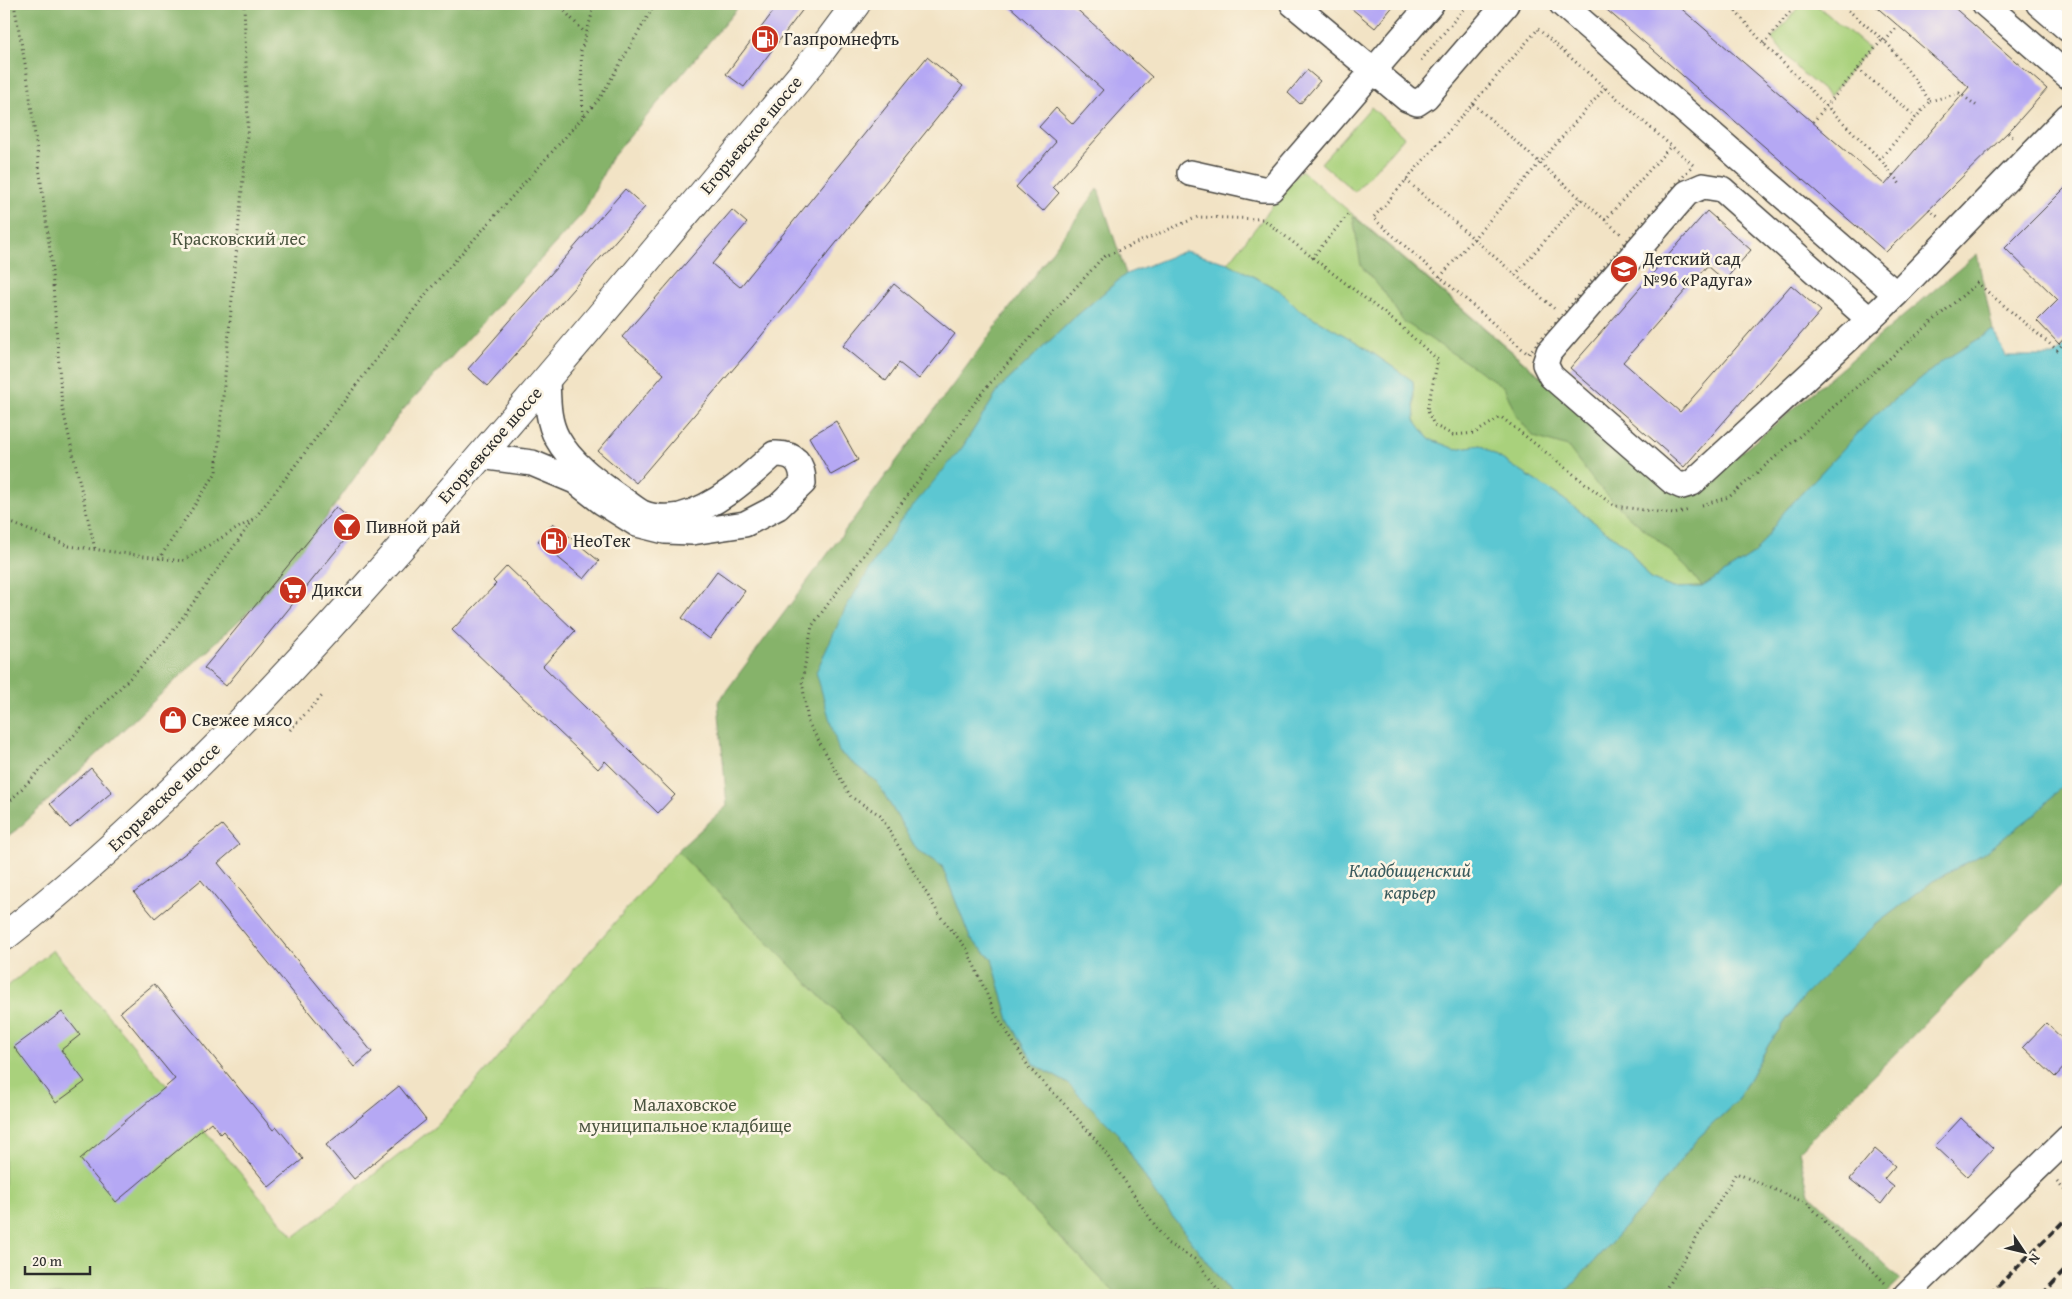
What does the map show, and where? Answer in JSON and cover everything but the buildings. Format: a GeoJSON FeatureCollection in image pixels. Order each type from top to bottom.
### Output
{"type":"FeatureCollection","features":[{"type":"Feature","properties":{"kind":"main road","name":"Егорьевское шоссе"},"geometry":{"type":"LineString","coordinates":[[4,937],[100,858],[248,716],[548,379],[818,56],[856,4]]}},
{"type":"Feature","properties":{"kind":"lane"},"geometry":{"type":"LineString","coordinates":[[1293,4],[1407,99],[1416,103],[1426,97],[1506,4]]}},
{"type":"Feature","properties":{"kind":"lane"},"geometry":{"type":"LineString","coordinates":[[1190,173],[1262,189],[1271,189],[1431,4]]}},
{"type":"Feature","properties":{"kind":"lane"},"geometry":{"type":"LineString","coordinates":[[1562,4],[1896,294]]}},
{"type":"Feature","properties":{"kind":"lane"},"geometry":{"type":"LineString","coordinates":[[1985,4],[2068,76]]}},
{"type":"Feature","properties":{"kind":"lane"},"geometry":{"type":"LineString","coordinates":[[2039,4],[2068,29]]}},
{"type":"Feature","properties":{"kind":"lane"},"geometry":{"type":"LineString","coordinates":[[1870,320],[1722,189],[1703,186],[1687,193],[1633,244],[1567,320],[1549,352],[1545,364],[1551,376],[1673,482],[1682,486],[1692,483],[1870,320],[2068,116]]}},
{"type":"Feature","properties":{"kind":"lane"},"geometry":{"type":"LineString","coordinates":[[1778,238],[1801,212]]}},
{"type":"Feature","properties":{"kind":"lane"},"geometry":{"type":"LineString","coordinates":[[480,456],[532,462],[575,481],[602,502],[637,524],[666,531],[692,532],[744,524],[778,507],[803,483],[803,471],[798,462],[786,453],[774,454],[749,478],[697,510],[679,516],[660,518],[642,513],[576,464],[556,437],[548,413],[548,379]]}},
{"type":"Feature","properties":{"kind":"lane"},"geometry":{"type":"LineString","coordinates":[[1898,1292],[2068,1138]]}},
{"type":"Feature","properties":{"kind":"path"},"geometry":{"type":"LineString","coordinates":[[14,4],[27,74],[51,258],[62,406],[94,549]]}},
{"type":"Feature","properties":{"kind":"path"},"geometry":{"type":"LineString","coordinates":[[159,559],[216,473],[248,124],[244,4]]}},
{"type":"Feature","properties":{"kind":"path"},"geometry":{"type":"LineString","coordinates":[[558,4],[586,33]]}},
{"type":"Feature","properties":{"kind":"path"},"geometry":{"type":"LineString","coordinates":[[584,116],[580,51],[594,4]]}},
{"type":"Feature","properties":{"kind":"path"},"geometry":{"type":"LineString","coordinates":[[4,807],[164,643],[255,518],[429,290],[600,98],[655,4]]}},
{"type":"Feature","properties":{"kind":"path"},"geometry":{"type":"LineString","coordinates":[[1420,60],[1468,4]]}},
{"type":"Feature","properties":{"kind":"path"},"geometry":{"type":"LineString","coordinates":[[1729,4],[1764,44],[1880,159],[1900,184]]}},
{"type":"Feature","properties":{"kind":"path"},"geometry":{"type":"LineString","coordinates":[[1764,44],[1796,4]]}},
{"type":"Feature","properties":{"kind":"path"},"geometry":{"type":"LineString","coordinates":[[1841,4],[1884,40],[1930,101]]}},
{"type":"Feature","properties":{"kind":"path"},"geometry":{"type":"LineString","coordinates":[[1813,122],[1898,26]]}},
{"type":"Feature","properties":{"kind":"path"},"geometry":{"type":"LineString","coordinates":[[1538,29],[1605,88],[1693,165],[1633,244],[1567,320],[1528,354],[1373,218],[1538,29]]}},
{"type":"Feature","properties":{"kind":"path"},"geometry":{"type":"LineString","coordinates":[[1415,57],[1424,64]]}},
{"type":"Feature","properties":{"kind":"path"},"geometry":{"type":"LineString","coordinates":[[1858,69],[1916,117]]}},
{"type":"Feature","properties":{"kind":"path"},"geometry":{"type":"LineString","coordinates":[[1440,277],[1605,88]]}},
{"type":"Feature","properties":{"kind":"path"},"geometry":{"type":"LineString","coordinates":[[1880,159],[1930,101],[1958,93],[1977,106]]}},
{"type":"Feature","properties":{"kind":"path"},"geometry":{"type":"LineString","coordinates":[[1473,104],[1633,244]]}},
{"type":"Feature","properties":{"kind":"path"},"geometry":{"type":"LineString","coordinates":[[2008,133],[2017,141]]}},
{"type":"Feature","properties":{"kind":"path"},"geometry":{"type":"LineString","coordinates":[[1605,220],[1671,146]]}},
{"type":"Feature","properties":{"kind":"path"},"geometry":{"type":"LineString","coordinates":[[1406,180],[1567,320]]}},
{"type":"Feature","properties":{"kind":"path"},"geometry":{"type":"LineString","coordinates":[[1515,275],[1581,199]]}},
{"type":"Feature","properties":{"kind":"path"},"geometry":{"type":"LineString","coordinates":[[1930,209],[1940,219]]}},
{"type":"Feature","properties":{"kind":"path"},"geometry":{"type":"LineString","coordinates":[[1312,258],[1349,213]]}},
{"type":"Feature","properties":{"kind":"path"},"geometry":{"type":"LineString","coordinates":[[1222,1295],[1196,1260],[1167,1243],[1100,1145],[1069,1109],[1030,1069],[995,1013],[967,949],[940,916],[880,815],[851,797],[808,722],[802,681],[812,626],[984,390],[1103,257],[1198,217],[1262,219],[1398,324],[1438,360],[1427,410],[1434,425],[1453,434],[1475,433],[1501,417],[1614,506],[1656,513],[1674,514],[1729,497],[1977,283],[2057,350],[2068,338]]}},
{"type":"Feature","properties":{"kind":"path"},"geometry":{"type":"LineString","coordinates":[[4,520],[69,546],[182,561],[255,518]]}},
{"type":"Feature","properties":{"kind":"path"},"geometry":{"type":"LineString","coordinates":[[290,730],[322,696]]}},
{"type":"Feature","properties":{"kind":"path"},"geometry":{"type":"LineString","coordinates":[[1662,1295],[1736,1173],[1808,1204],[1898,1292]]}},
{"type":"Feature","properties":{"kind":"green space","name":"Красковский лес"},"geometry":{"type":"Polygon","coordinates":[[[4,4],[741,4],[610,160],[584,212],[402,411],[281,581],[20,827],[4,839],[4,4]]]}},
{"type":"Feature","properties":{"kind":"green space"},"geometry":{"type":"Polygon","coordinates":[[[1801,4],[1815,4],[1869,48],[1830,96],[1801,72],[1772,39],[1801,4]]]}},
{"type":"Feature","properties":{"kind":"green space"},"geometry":{"type":"Polygon","coordinates":[[[1371,107],[1404,137],[1355,192],[1321,163],[1371,107]]]}},
{"type":"Feature","properties":{"kind":"green space"},"geometry":{"type":"Polygon","coordinates":[[[1301,170],[1679,495],[1702,587],[1673,588],[1650,579],[1627,547],[1562,498],[1480,445],[1455,449],[1429,439],[1415,421],[1413,381],[1358,343],[1298,309],[1279,290],[1228,263],[1301,170]]]}},
{"type":"Feature","properties":{"kind":"green space"},"geometry":{"type":"Polygon","coordinates":[[[1098,189],[1126,274],[1074,318],[1000,388],[962,448],[839,752],[877,782],[917,850],[942,866],[970,938],[992,959],[1009,1020],[1035,1065],[1067,1083],[1119,1135],[1154,1192],[1232,1295],[1117,1295],[677,851],[727,806],[718,702],[1098,189]]]}},
{"type":"Feature","properties":{"kind":"green space"},"geometry":{"type":"Polygon","coordinates":[[[1353,216],[1679,495],[1697,490],[1977,254],[1993,330],[1944,360],[1876,414],[1784,512],[1755,553],[1702,587],[1687,567],[1627,515],[1596,484],[1568,447],[1534,437],[1517,417],[1504,387],[1403,321],[1384,292],[1361,266],[1353,216]]]}},
{"type":"Feature","properties":{"kind":"green space"},"geometry":{"type":"Polygon","coordinates":[[[2068,779],[2068,878],[1799,1151],[1809,1194],[1901,1280],[1885,1295],[1563,1295],[1652,1197],[1697,1139],[1736,1102],[1769,1044],[1801,999],[1874,926],[1933,881],[1981,855],[2039,811],[2068,779]]]}},
{"type":"Feature","properties":{"kind":"green space","name":"Малаховское муниципальное кладбище"},"geometry":{"type":"Polygon","coordinates":[[[677,851],[1117,1295],[4,1295],[4,989],[53,950],[294,1237],[441,1122],[677,851]]]}},
{"type":"Feature","properties":{"kind":"water","name":"Кладбищенский карьер"},"geometry":{"type":"Polygon","coordinates":[[[1185,251],[1228,263],[1279,290],[1298,309],[1358,343],[1413,381],[1415,420],[1429,439],[1455,449],[1480,445],[1562,498],[1627,547],[1650,579],[1673,588],[1702,587],[1755,553],[1784,512],[1876,414],[1944,360],[1993,330],[2006,356],[2054,356],[2068,343],[2068,779],[2039,811],[1981,855],[1933,881],[1874,926],[1801,999],[1769,1044],[1736,1102],[1697,1139],[1652,1197],[1563,1295],[1232,1295],[1154,1192],[1119,1135],[1067,1083],[1035,1065],[1009,1020],[992,959],[970,938],[942,866],[917,850],[877,782],[839,752],[816,672],[846,607],[900,521],[962,448],[1000,388],[1074,318],[1126,274],[1185,251]]]}},
{"type":"Feature","properties":{"kind":"railway"},"geometry":{"type":"LineString","coordinates":[[1989,1295],[2068,1217]]}},
{"type":"Feature","properties":{"kind":"railway"},"geometry":{"type":"LineString","coordinates":[[2042,1295],[2068,1267]]}},
{"type":"Feature","properties":{"kind":"place","name":"Газпромнефть"},"geometry":{"type":"Point","coordinates":[765,39]}},
{"type":"Feature","properties":{"kind":"place","name":"Детский сад №96 «Радуга»"},"geometry":{"type":"Point","coordinates":[1624,269]}},
{"type":"Feature","properties":{"kind":"place","name":"Пивной рай"},"geometry":{"type":"Point","coordinates":[347,527]}},
{"type":"Feature","properties":{"kind":"place","name":"НеоТек"},"geometry":{"type":"Point","coordinates":[554,541]}},
{"type":"Feature","properties":{"kind":"place","name":"Дикси"},"geometry":{"type":"Point","coordinates":[293,590]}},
{"type":"Feature","properties":{"kind":"place","name":"Свежее мясо"},"geometry":{"type":"Point","coordinates":[173,720]}}]}
